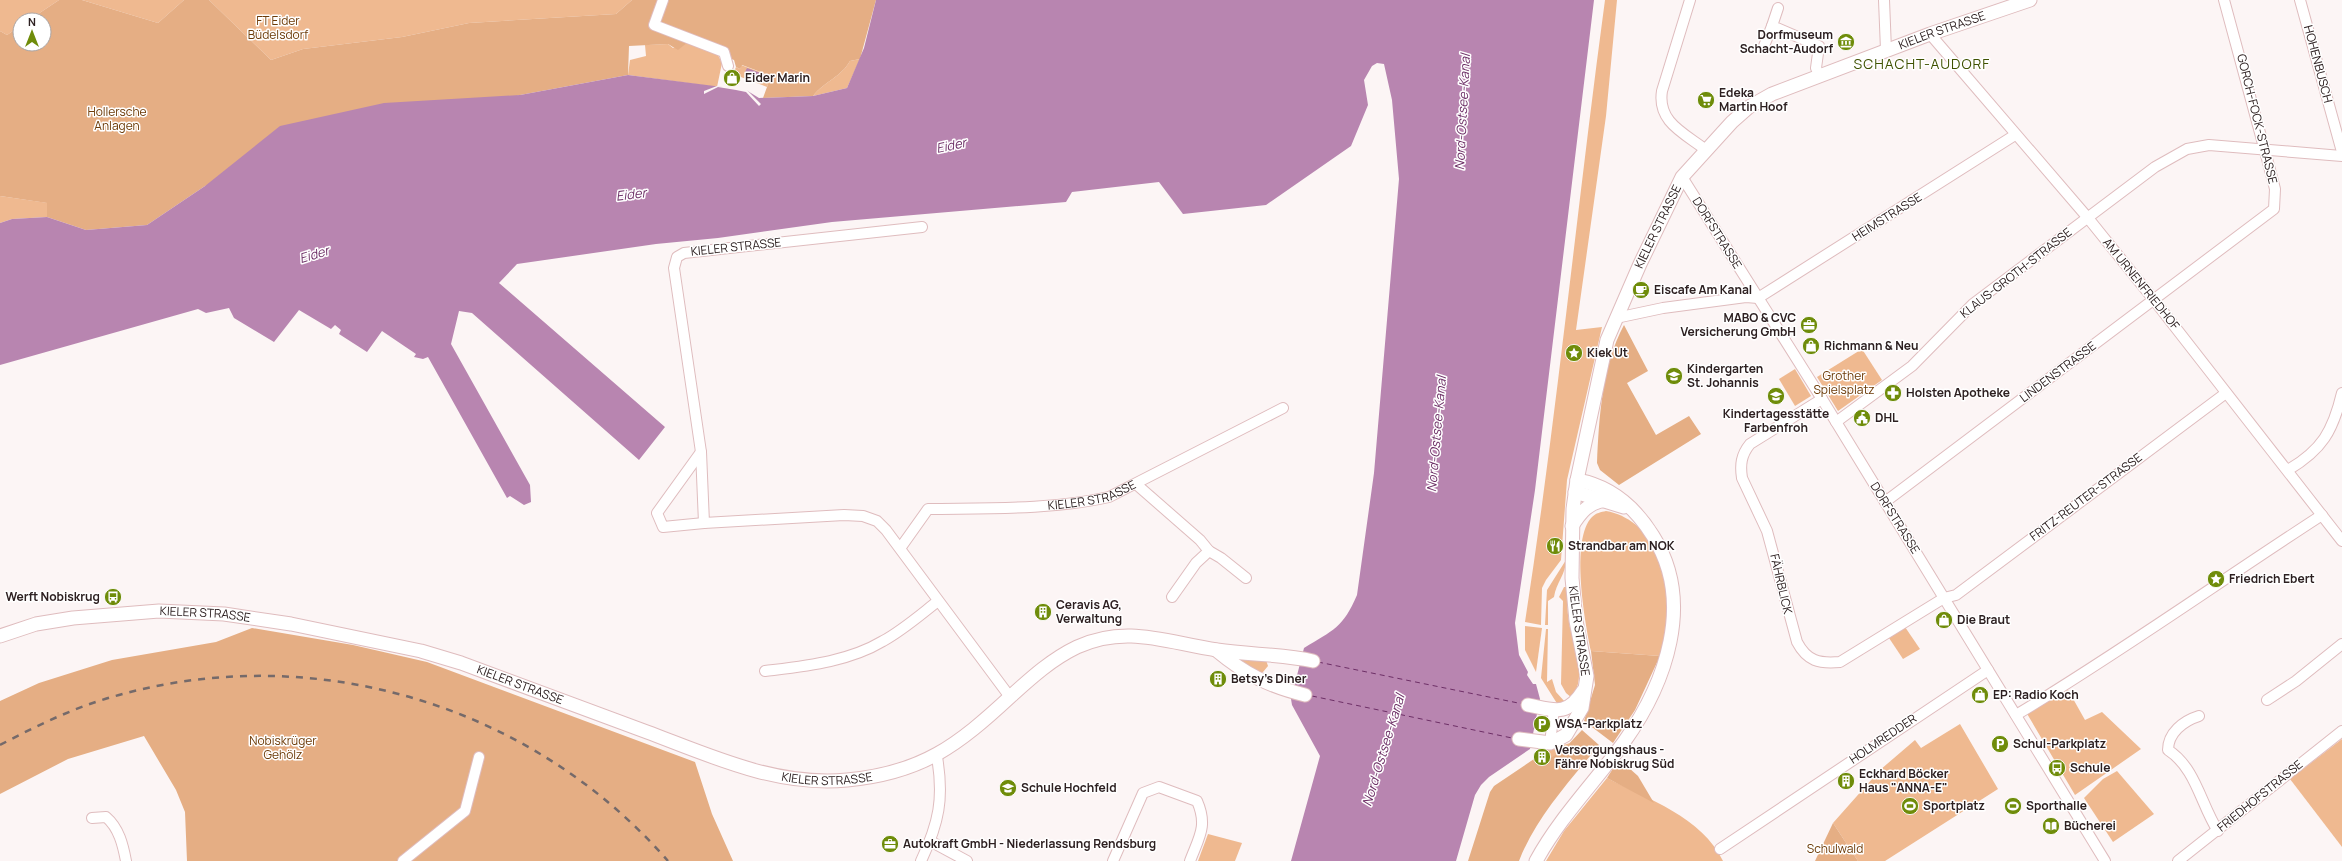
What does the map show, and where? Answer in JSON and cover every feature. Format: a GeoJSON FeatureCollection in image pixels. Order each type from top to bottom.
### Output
{"type":"FeatureCollection","features":[{"type":"Feature","properties":{"kind":"main road","name":"KIELER STRASSE"},"geometry":{"type":"LineString","coordinates":[[1550,743],[1566,734],[1575,723],[1582,708],[1585,688],[1586,665],[1577,626],[1573,593],[1571,564],[1572,526],[1576,486],[1607,340],[1640,264],[1682,177],[1732,122],[1753,105],[1772,94],[1886,50],[2030,0]]}},
{"type":"Feature","properties":{"kind":"main road"},"geometry":{"type":"LineString","coordinates":[[1536,861],[1563,818],[1624,742],[1657,684],[1667,658],[1674,616],[1674,599],[1670,570],[1659,545],[1633,511],[1617,496],[1592,483],[1576,486]]}},
{"type":"Feature","properties":{"kind":"main road"},"geometry":{"type":"LineString","coordinates":[[1576,486],[1633,511]]}},
{"type":"Feature","properties":{"kind":"main road"},"geometry":{"type":"LineString","coordinates":[[1572,526],[1586,507],[1595,502],[1605,500]]}},
{"type":"Feature","properties":{"kind":"main road","name":"KIELER STRASSE"},"geometry":{"type":"LineString","coordinates":[[0,636],[36,624],[143,612],[224,614],[292,624],[421,651],[461,663],[704,754],[758,772],[809,781],[867,778],[904,769],[937,757],[958,743],[1032,677],[1059,657],[1078,646],[1101,639],[1114,636],[1144,635],[1216,650],[1297,658],[1313,662]]}},
{"type":"Feature","properties":{"kind":"main road","name":"KIELER STRASSE"},"geometry":{"type":"LineString","coordinates":[[1216,650],[1238,668],[1263,683],[1305,694]]}},
{"type":"Feature","properties":{"kind":"main road","name":"KIELER STRASSE"},"geometry":{"type":"LineString","coordinates":[[1534,706],[1554,710],[1561,710],[1571,707],[1585,688]]}},
{"type":"Feature","properties":{"kind":"main road"},"geometry":{"type":"LineString","coordinates":[[1525,740],[1550,743]]}},
{"type":"Feature","properties":{"kind":"street"},"geometry":{"type":"LineString","coordinates":[[664,0],[654,25],[724,52],[728,66]]}},
{"type":"Feature","properties":{"kind":"street"},"geometry":{"type":"LineString","coordinates":[[1690,0],[1662,91],[1661,107],[1666,117],[1706,150]]}},
{"type":"Feature","properties":{"kind":"street"},"geometry":{"type":"LineString","coordinates":[[1884,0],[1886,50]]}},
{"type":"Feature","properties":{"kind":"street","name":"GORCH-FOCK-STRASSE"},"geometry":{"type":"LineString","coordinates":[[2154,300],[2274,209],[2275,188],[2224,0]]}},
{"type":"Feature","properties":{"kind":"street","name":"HOHENBUSCH"},"geometry":{"type":"LineString","coordinates":[[2300,0],[2342,152]]}},
{"type":"Feature","properties":{"kind":"street"},"geometry":{"type":"LineString","coordinates":[[1764,46],[1778,8]]}},
{"type":"Feature","properties":{"kind":"street"},"geometry":{"type":"LineString","coordinates":[[1772,26],[1819,46],[1816,68],[1819,75]]}},
{"type":"Feature","properties":{"kind":"street","name":"AM URNENFRIEDHOF"},"geometry":{"type":"LineString","coordinates":[[1930,34],[2088,218],[2288,470],[2342,541]]}},
{"type":"Feature","properties":{"kind":"street","name":"HEIMSTRASSE"},"geometry":{"type":"LineString","coordinates":[[1758,298],[2015,134]]}},
{"type":"Feature","properties":{"kind":"street","name":"KLAUS-GROTH-STRASSE"},"geometry":{"type":"LineString","coordinates":[[1836,422],[1912,366],[1973,304],[2154,167],[2187,149],[2209,145],[2265,148],[2342,156]]}},
{"type":"Feature","properties":{"kind":"street","name":"DORFSTRASSE"},"geometry":{"type":"LineString","coordinates":[[1682,177],[1822,399],[2105,861]]}},
{"type":"Feature","properties":{"kind":"street","name":"KIELER STRASSE"},"geometry":{"type":"LineString","coordinates":[[704,522],[701,452],[674,268],[677,257],[684,253],[922,227]]}},
{"type":"Feature","properties":{"kind":"street"},"geometry":{"type":"LineString","coordinates":[[1616,318],[1663,308],[1746,296],[1758,298]]}},
{"type":"Feature","properties":{"kind":"street","name":"LINDENSTRASSE"},"geometry":{"type":"LineString","coordinates":[[1885,502],[2154,300]]}},
{"type":"Feature","properties":{"kind":"street","name":"FRITZ-REUTER-STRASSE"},"geometry":{"type":"LineString","coordinates":[[1944,598],[1956,595],[2226,393]]}},
{"type":"Feature","properties":{"kind":"street"},"geometry":{"type":"LineString","coordinates":[[2288,470],[2302,462],[2319,447],[2339,420],[2342,393]]}},
{"type":"Feature","properties":{"kind":"street","name":"FÄHRBLICK"},"geometry":{"type":"LineString","coordinates":[[1822,399],[1750,444],[1744,451],[1741,462],[1742,478],[1763,521],[1772,546],[1791,624],[1801,651],[1810,659],[1818,663],[1840,662],[1944,598]]}},
{"type":"Feature","properties":{"kind":"street","name":"KIELER STRASSE"},"geometry":{"type":"LineString","coordinates":[[901,547],[928,509],[1032,508],[1079,504],[1109,497],[1283,408]]}},
{"type":"Feature","properties":{"kind":"street"},"geometry":{"type":"LineString","coordinates":[[701,452],[657,513],[663,526],[704,522],[844,515],[863,516],[877,521],[901,547],[938,601],[1010,697]]}},
{"type":"Feature","properties":{"kind":"street"},"geometry":{"type":"LineString","coordinates":[[1136,484],[1200,540],[1209,552],[1221,558],[1246,578]]}},
{"type":"Feature","properties":{"kind":"street"},"geometry":{"type":"LineString","coordinates":[[2016,715],[2153,629],[2235,571],[2322,515]]}},
{"type":"Feature","properties":{"kind":"street"},"geometry":{"type":"LineString","coordinates":[[1172,597],[1196,563],[1209,552]]}},
{"type":"Feature","properties":{"kind":"street"},"geometry":{"type":"LineString","coordinates":[[765,671],[821,664],[862,651],[883,641],[938,601]]}},
{"type":"Feature","properties":{"kind":"street"},"geometry":{"type":"LineString","coordinates":[[2267,700],[2296,681],[2342,644]]}},
{"type":"Feature","properties":{"kind":"street","name":"HOLMREDDER"},"geometry":{"type":"LineString","coordinates":[[1720,849],[1988,670]]}},
{"type":"Feature","properties":{"kind":"street"},"geometry":{"type":"LineString","coordinates":[[1550,743],[1554,710]]}},
{"type":"Feature","properties":{"kind":"street"},"geometry":{"type":"LineString","coordinates":[[2199,716],[2182,725],[2170,737],[2168,750],[2179,757],[2193,780],[2211,820],[2218,831]]}},
{"type":"Feature","properties":{"kind":"street","name":"FRIEDHOFSTRASSE"},"geometry":{"type":"LineString","coordinates":[[2178,861],[2218,831],[2290,770],[2342,731]]}},
{"type":"Feature","properties":{"kind":"street"},"geometry":{"type":"LineString","coordinates":[[403,861],[465,811],[479,757]]}},
{"type":"Feature","properties":{"kind":"street"},"geometry":{"type":"LineString","coordinates":[[921,861],[930,841],[940,810],[941,780],[937,757]]}},
{"type":"Feature","properties":{"kind":"street"},"geometry":{"type":"LineString","coordinates":[[1113,861],[1143,793],[1159,787],[1198,801],[1203,815],[1203,827],[1190,861]]}},
{"type":"Feature","properties":{"kind":"street"},"geometry":{"type":"LineString","coordinates":[[92,818],[106,817],[112,821],[120,837],[126,861]]}},
{"type":"Feature","properties":{"kind":"street"},"geometry":{"type":"LineString","coordinates":[[930,841],[967,861]]}},
{"type":"Feature","properties":{"kind":"green space"},"geometry":{"type":"Polygon","coordinates":[[[0,0],[59,0],[41,12],[12,12],[12,32],[7,35],[0,31],[0,0]]]}},
{"type":"Feature","properties":{"kind":"green space","name":"Hollersche Anlagen"},"geometry":{"type":"Polygon","coordinates":[[[59,0],[82,0],[158,23],[184,0],[209,0],[271,60],[303,49],[402,37],[469,23],[616,14],[632,0],[876,0],[860,59],[850,61],[838,75],[823,86],[813,96],[763,98],[771,76],[742,65],[740,69],[736,67],[734,60],[688,42],[678,50],[668,44],[629,46],[628,75],[520,95],[205,186],[147,225],[86,230],[47,217],[47,203],[0,196],[0,31],[7,35],[12,32],[12,52],[52,52],[52,12],[41,12],[59,0]]]}},
{"type":"Feature","properties":{"kind":"green space"},"geometry":{"type":"Polygon","coordinates":[[[82,0],[184,0],[158,23],[82,0]]]}},
{"type":"Feature","properties":{"kind":"green space","name":"FT Eider Büdelsdorf"},"geometry":{"type":"Polygon","coordinates":[[[209,0],[632,0],[616,14],[469,23],[402,37],[303,49],[271,60],[209,0]]]}},
{"type":"Feature","properties":{"kind":"green space"},"geometry":{"type":"Polygon","coordinates":[[[1605,0],[1617,0],[1606,116],[1576,330],[1602,327],[1567,480],[1561,560],[1542,588],[1541,625],[1525,622],[1547,467],[1605,0]]]}},
{"type":"Feature","properties":{"kind":"green space"},"geometry":{"type":"Polygon","coordinates":[[[688,42],[717,53],[722,63],[717,87],[628,75],[630,60],[646,56],[645,45],[668,44],[673,48],[688,42]]]}},
{"type":"Feature","properties":{"kind":"green space"},"geometry":{"type":"Polygon","coordinates":[[[860,59],[847,88],[813,96],[823,86],[838,75],[850,61],[860,59]]]}},
{"type":"Feature","properties":{"kind":"green space"},"geometry":{"type":"Polygon","coordinates":[[[741,65],[771,76],[767,87],[733,74],[736,67],[740,69],[741,65]]]}},
{"type":"Feature","properties":{"kind":"green space"},"geometry":{"type":"Polygon","coordinates":[[[0,196],[48,203],[47,217],[12,219],[0,223],[0,196]]]}},
{"type":"Feature","properties":{"kind":"green space"},"geometry":{"type":"Polygon","coordinates":[[[1624,325],[1648,371],[1627,383],[1656,435],[1689,416],[1701,434],[1619,485],[1600,470],[1597,463],[1599,428],[1606,375],[1611,357],[1624,325]]]}},
{"type":"Feature","properties":{"kind":"green space","name":"Grother Spielsplatz"},"geometry":{"type":"Polygon","coordinates":[[[1862,349],[1882,380],[1838,411],[1817,377],[1862,349]]]}},
{"type":"Feature","properties":{"kind":"green space"},"geometry":{"type":"Polygon","coordinates":[[[1795,369],[1811,396],[1795,406],[1779,379],[1795,369]]]}},
{"type":"Feature","properties":{"kind":"green space"},"geometry":{"type":"Polygon","coordinates":[[[1606,511],[1622,516],[1635,524],[1646,535],[1661,563],[1665,579],[1668,611],[1660,656],[1591,651],[1581,582],[1580,562],[1582,543],[1585,528],[1592,517],[1606,511]]]}},
{"type":"Feature","properties":{"kind":"green space"},"geometry":{"type":"Polygon","coordinates":[[[1566,560],[1566,565],[1554,597],[1548,601],[1548,625],[1545,625],[1547,590],[1566,560]]]}},
{"type":"Feature","properties":{"kind":"green space"},"geometry":{"type":"Polygon","coordinates":[[[1564,587],[1567,587],[1568,618],[1579,670],[1577,689],[1572,698],[1566,693],[1561,684],[1563,601],[1559,597],[1564,587]]]}},
{"type":"Feature","properties":{"kind":"green space"},"geometry":{"type":"Polygon","coordinates":[[[1525,626],[1542,628],[1536,672],[1525,650],[1525,626]]]}},
{"type":"Feature","properties":{"kind":"green space"},"geometry":{"type":"Polygon","coordinates":[[[1905,627],[1920,649],[1903,659],[1889,638],[1905,627]]]}},
{"type":"Feature","properties":{"kind":"green space","name":"Nobiskrüger Gehölz"},"geometry":{"type":"Polygon","coordinates":[[[252,628],[353,645],[427,662],[695,762],[712,814],[733,861],[187,861],[185,812],[176,790],[144,736],[68,759],[0,794],[0,701],[39,683],[112,660],[216,642],[252,628]]]}},
{"type":"Feature","properties":{"kind":"green space"},"geometry":{"type":"Polygon","coordinates":[[[1546,629],[1548,629],[1547,682],[1552,679],[1556,692],[1565,702],[1558,705],[1541,678],[1546,629]]]}},
{"type":"Feature","properties":{"kind":"green space"},"geometry":{"type":"Polygon","coordinates":[[[1591,651],[1660,656],[1635,710],[1613,743],[1584,721],[1595,685],[1591,651]]]}},
{"type":"Feature","properties":{"kind":"green space"},"geometry":{"type":"Polygon","coordinates":[[[1234,656],[1266,660],[1268,666],[1263,672],[1257,672],[1234,656]]]}},
{"type":"Feature","properties":{"kind":"green space"},"geometry":{"type":"Polygon","coordinates":[[[2067,688],[2085,720],[2102,712],[2141,749],[2075,795],[2026,712],[2067,688]]]}},
{"type":"Feature","properties":{"kind":"green space","name":"Sportplatz"},"geometry":{"type":"Polygon","coordinates":[[[1960,724],[1998,789],[1885,861],[1858,861],[1833,823],[1880,770],[1915,740],[1921,748],[1960,724]]]}},
{"type":"Feature","properties":{"kind":"green space"},"geometry":{"type":"Polygon","coordinates":[[[1582,730],[1599,745],[1544,814],[1526,845],[1519,861],[1468,861],[1490,792],[1494,786],[1534,759],[1539,765],[1563,750],[1582,730]]]}},
{"type":"Feature","properties":{"kind":"green space"},"geometry":{"type":"Polygon","coordinates":[[[2342,739],[2342,847],[2290,779],[2342,739]]]}},
{"type":"Feature","properties":{"kind":"green space"},"geometry":{"type":"Polygon","coordinates":[[[1570,743],[1563,750],[1539,766],[1534,759],[1537,757],[1540,761],[1548,756],[1545,751],[1570,743]]]}},
{"type":"Feature","properties":{"kind":"green space"},"geometry":{"type":"Polygon","coordinates":[[[1619,759],[1638,776],[1654,803],[1607,778],[1619,759]]]}},
{"type":"Feature","properties":{"kind":"green space"},"geometry":{"type":"Polygon","coordinates":[[[2117,771],[2154,814],[2113,842],[2084,798],[2103,779],[2117,771]]]}},
{"type":"Feature","properties":{"kind":"green space"},"geometry":{"type":"Polygon","coordinates":[[[1607,778],[1656,802],[1688,821],[1702,832],[1714,846],[1723,861],[1546,861],[1564,831],[1607,778]]]}},
{"type":"Feature","properties":{"kind":"green space","name":"Schulwald"},"geometry":{"type":"Polygon","coordinates":[[[1833,823],[1858,861],[1815,861],[1833,823]]]}},
{"type":"Feature","properties":{"kind":"green space"},"geometry":{"type":"Polygon","coordinates":[[[1208,834],[1242,843],[1235,861],[1198,861],[1208,834]]]}},
{"type":"Feature","properties":{"kind":"water"},"geometry":{"type":"Polygon","coordinates":[[[876,0],[1594,0],[1535,490],[1515,623],[1519,655],[1528,672],[1527,675],[1533,684],[1536,684],[1540,699],[1530,749],[1489,777],[1481,785],[1475,795],[1456,861],[1291,861],[1320,756],[1292,705],[1291,699],[1304,648],[1330,632],[1342,622],[1357,595],[1374,473],[1399,179],[1392,100],[1384,64],[1377,63],[1372,66],[1364,80],[1368,105],[1351,146],[1266,205],[1183,214],[1159,182],[1072,192],[1066,202],[832,222],[718,238],[656,244],[517,264],[499,283],[665,427],[639,460],[472,313],[459,311],[451,344],[530,485],[531,502],[524,505],[510,496],[507,498],[428,357],[423,359],[414,357],[416,354],[382,331],[367,352],[339,334],[341,330],[335,325],[331,329],[299,310],[274,342],[234,318],[229,308],[206,313],[198,309],[0,365],[0,223],[12,219],[47,217],[86,230],[147,225],[205,186],[280,126],[384,103],[520,95],[628,75],[746,90],[759,98],[813,96],[847,88],[864,48],[876,0]]]}},
{"type":"Feature","properties":{"kind":"water"},"geometry":{"type":"Polygon","coordinates":[[[747,68],[769,76],[768,80],[745,72],[747,68]]]}},
{"type":"Feature","properties":{"kind":"pier"},"geometry":{"type":"Polygon","coordinates":[[[717,86],[746,89],[761,104],[759,106],[746,92],[736,90],[718,87],[704,94],[704,91],[717,86]]]}},
{"type":"Feature","properties":{"kind":"ferry route"},"geometry":{"type":"LineString","coordinates":[[1318,662],[1523,704]]}},
{"type":"Feature","properties":{"kind":"ferry route"},"geometry":{"type":"LineString","coordinates":[[1312,696],[1512,738]]}},
{"type":"Feature","properties":{"kind":"railway"},"geometry":{"type":"LineString","coordinates":[[0,745],[58,717],[103,699],[194,680],[269,676],[344,682],[417,699],[487,726],[553,762],[614,807],[668,861]]}},
{"type":"Feature","properties":{"kind":"place","name":"Dorfmuseum Schacht-Audorf"},"geometry":{"type":"Point","coordinates":[1846,42]}},
{"type":"Feature","properties":{"kind":"place","name":"Eider Marin"},"geometry":{"type":"Point","coordinates":[732,78]}},
{"type":"Feature","properties":{"kind":"place","name":"Edeka Martin Hoof"},"geometry":{"type":"Point","coordinates":[1706,100]}},
{"type":"Feature","properties":{"kind":"place","name":"Eiscafe Am Kanal"},"geometry":{"type":"Point","coordinates":[1641,290]}},
{"type":"Feature","properties":{"kind":"place","name":"MABO & CVC Versicherung GmbH"},"geometry":{"type":"Point","coordinates":[1809,325]}},
{"type":"Feature","properties":{"kind":"place","name":"Richmann & Neu"},"geometry":{"type":"Point","coordinates":[1811,346]}},
{"type":"Feature","properties":{"kind":"place","name":"Kiek Ut"},"geometry":{"type":"Point","coordinates":[1574,353]}},
{"type":"Feature","properties":{"kind":"place","name":"Kindergarten St. Johannis"},"geometry":{"type":"Point","coordinates":[1674,376]}},
{"type":"Feature","properties":{"kind":"place","name":"Holsten Apotheke"},"geometry":{"type":"Point","coordinates":[1893,393]}},
{"type":"Feature","properties":{"kind":"place","name":"Kindertagesstätte Farbenfroh"},"geometry":{"type":"Point","coordinates":[1776,396]}},
{"type":"Feature","properties":{"kind":"place","name":"DHL"},"geometry":{"type":"Point","coordinates":[1862,418]}},
{"type":"Feature","properties":{"kind":"place","name":"Strandbar am NOK"},"geometry":{"type":"Point","coordinates":[1555,546]}},
{"type":"Feature","properties":{"kind":"place","name":"Friedrich Ebert"},"geometry":{"type":"Point","coordinates":[2216,579]}},
{"type":"Feature","properties":{"kind":"place","name":"Werft Nobiskrug"},"geometry":{"type":"Point","coordinates":[113,597]}},
{"type":"Feature","properties":{"kind":"place","name":"Ceravis AG, Verwaltung"},"geometry":{"type":"Point","coordinates":[1043,612]}},
{"type":"Feature","properties":{"kind":"place","name":"Die Braut"},"geometry":{"type":"Point","coordinates":[1944,620]}},
{"type":"Feature","properties":{"kind":"place","name":"Betsy's Diner"},"geometry":{"type":"Point","coordinates":[1218,679]}},
{"type":"Feature","properties":{"kind":"place","name":"EP: Radio Koch"},"geometry":{"type":"Point","coordinates":[1980,695]}},
{"type":"Feature","properties":{"kind":"place","name":"WSA-Parkplatz"},"geometry":{"type":"Point","coordinates":[1542,724]}},
{"type":"Feature","properties":{"kind":"place","name":"Schul-Parkplatz"},"geometry":{"type":"Point","coordinates":[2000,744]}},
{"type":"Feature","properties":{"kind":"place","name":"Versorgungshaus - Fähre Nobiskrug Süd"},"geometry":{"type":"Point","coordinates":[1542,757]}},
{"type":"Feature","properties":{"kind":"place","name":"Schule"},"geometry":{"type":"Point","coordinates":[2057,768]}},
{"type":"Feature","properties":{"kind":"place","name":"Eckhard Böcker Haus \"ANNA-E\""},"geometry":{"type":"Point","coordinates":[1846,781]}},
{"type":"Feature","properties":{"kind":"place","name":"Schule Hochfeld"},"geometry":{"type":"Point","coordinates":[1008,788]}},
{"type":"Feature","properties":{"kind":"place","name":"Sportplatz"},"geometry":{"type":"Point","coordinates":[1910,806]}},
{"type":"Feature","properties":{"kind":"place","name":"Sporthalle"},"geometry":{"type":"Point","coordinates":[2013,806]}},
{"type":"Feature","properties":{"kind":"place","name":"Bücherei"},"geometry":{"type":"Point","coordinates":[2051,826]}},
{"type":"Feature","properties":{"kind":"place","name":"Autokraft GmbH - Niederlassung Rendsburg"},"geometry":{"type":"Point","coordinates":[890,844]}},
{"type":"Feature","properties":{"kind":"district","name":"SCHACHT-AUDORF"},"geometry":{"type":"Point","coordinates":[1922,64]}},
{"type":"Feature","properties":{"kind":"water label","name":"Nord-Ostsee-Kanal"},"geometry":{"type":"Point","coordinates":[1462,112]}},
{"type":"Feature","properties":{"kind":"water label","name":"Eider"},"geometry":{"type":"Point","coordinates":[951,145]}},
{"type":"Feature","properties":{"kind":"water label","name":"Eider"},"geometry":{"type":"Point","coordinates":[631,194]}},
{"type":"Feature","properties":{"kind":"water label","name":"Eider"},"geometry":{"type":"Point","coordinates":[314,254]}},
{"type":"Feature","properties":{"kind":"water label","name":"Nord-Ostsee-Kanal"},"geometry":{"type":"Point","coordinates":[1436,434]}},
{"type":"Feature","properties":{"kind":"water label","name":"Nord-Ostsee-Kanal"},"geometry":{"type":"Point","coordinates":[1383,750]}}]}
